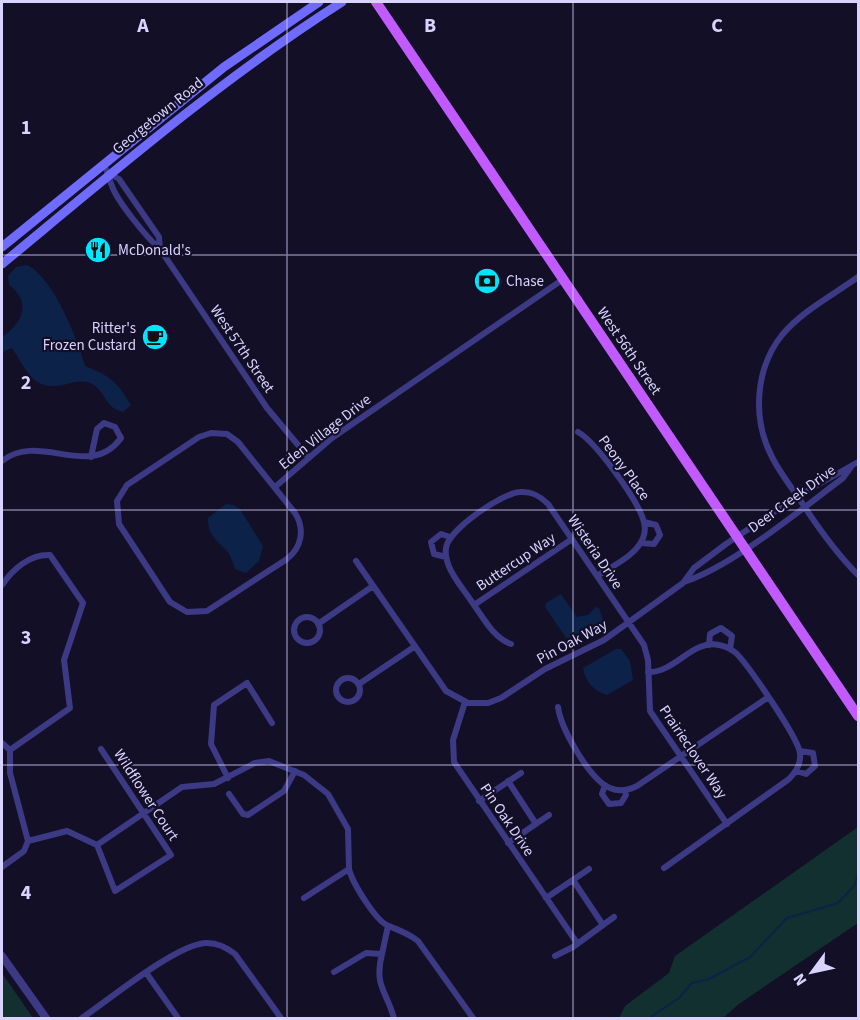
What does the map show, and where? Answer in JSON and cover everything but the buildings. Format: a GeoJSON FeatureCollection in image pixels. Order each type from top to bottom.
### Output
{"type":"FeatureCollection","features":[{"type":"Feature","properties":{"kind":"main road","name":"Georgetown Road"},"geometry":{"type":"LineString","coordinates":[[2,247],[224,67],[319,2]]}},
{"type":"Feature","properties":{"kind":"main road","name":"Georgetown Road"},"geometry":{"type":"LineString","coordinates":[[2,264],[245,66],[342,2]]}},
{"type":"Feature","properties":{"kind":"main road","name":"West 56th Street"},"geometry":{"type":"LineString","coordinates":[[376,2],[858,716]]}},
{"type":"Feature","properties":{"kind":"street","name":"West 57th Street"},"geometry":{"type":"LineString","coordinates":[[104,164],[110,174],[119,179],[159,237],[160,249],[260,399],[309,458]]}},
{"type":"Feature","properties":{"kind":"street"},"geometry":{"type":"LineString","coordinates":[[858,277],[799,318],[783,334],[772,350],[761,381],[759,417],[771,455],[836,552],[858,575]]}},
{"type":"Feature","properties":{"kind":"street","name":"Eden Village Drive"},"geometry":{"type":"LineString","coordinates":[[275,487],[345,430],[562,280]]}},
{"type":"Feature","properties":{"kind":"street"},"geometry":{"type":"LineString","coordinates":[[2,461],[14,453],[30,450],[91,458],[115,446],[121,438],[115,427],[104,423],[97,429],[91,458]]}},
{"type":"Feature","properties":{"kind":"street","name":"Eden Village Drive"},"geometry":{"type":"LineString","coordinates":[[218,432],[233,438],[275,487],[299,521],[301,537],[296,549],[287,559],[213,608],[194,613],[175,606],[118,520],[118,498],[130,483],[201,436],[218,432]]}},
{"type":"Feature","properties":{"kind":"street","name":"Peony Place"},"geometry":{"type":"LineString","coordinates":[[578,432],[597,448],[641,512],[644,522],[641,543],[631,554],[597,576]]}},
{"type":"Feature","properties":{"kind":"street","name":"Deer Creek Drive"},"geometry":{"type":"LineString","coordinates":[[737,537],[838,471],[858,462]]}},
{"type":"Feature","properties":{"kind":"street","name":"Deer Creek Drive"},"geometry":{"type":"LineString","coordinates":[[745,548],[843,478],[851,467]]}},
{"type":"Feature","properties":{"kind":"street","name":"Wisteria Drive"},"geometry":{"type":"LineString","coordinates":[[450,537],[459,528],[507,495],[523,491],[538,495],[572,539],[629,623]]}},
{"type":"Feature","properties":{"kind":"street","name":"Peony Place"},"geometry":{"type":"LineString","coordinates":[[641,543],[654,544],[660,535],[656,525],[644,522]]}},
{"type":"Feature","properties":{"kind":"street"},"geometry":{"type":"LineString","coordinates":[[446,557],[437,557],[432,551],[431,545],[438,535],[450,537],[446,547],[448,565],[496,635],[511,644]]}},
{"type":"Feature","properties":{"kind":"street","name":"Pin Oak Way"},"geometry":{"type":"LineString","coordinates":[[465,702],[481,704],[498,700],[545,669],[597,644],[683,582],[694,568],[737,537]]}},
{"type":"Feature","properties":{"kind":"street","name":"Buttercup Way"},"geometry":{"type":"LineString","coordinates":[[474,604],[572,539]]}},
{"type":"Feature","properties":{"kind":"street","name":"Pin Oak Way"},"geometry":{"type":"LineString","coordinates":[[683,582],[700,577],[745,548]]}},
{"type":"Feature","properties":{"kind":"street"},"geometry":{"type":"LineString","coordinates":[[2,585],[10,574],[38,555],[50,555],[83,603],[64,660],[70,707],[10,750]]}},
{"type":"Feature","properties":{"kind":"street"},"geometry":{"type":"LineString","coordinates":[[357,561],[446,691],[465,702]]}},
{"type":"Feature","properties":{"kind":"street"},"geometry":{"type":"LineString","coordinates":[[318,624],[373,586]]}},
{"type":"Feature","properties":{"kind":"street"},"geometry":{"type":"LineString","coordinates":[[307,618],[318,624],[320,631],[316,640],[306,643],[299,640],[295,631],[300,620],[307,618]]}},
{"type":"Feature","properties":{"kind":"street","name":"Prairieclover Way"},"geometry":{"type":"LineString","coordinates":[[629,623],[645,648],[650,711],[727,824]]}},
{"type":"Feature","properties":{"kind":"street"},"geometry":{"type":"LineString","coordinates":[[709,645],[710,634],[721,628],[732,636],[730,649]]}},
{"type":"Feature","properties":{"kind":"street"},"geometry":{"type":"LineString","coordinates":[[648,672],[668,669],[698,648],[709,645],[730,649],[740,658],[791,732],[800,751],[796,771],[788,780],[664,868]]}},
{"type":"Feature","properties":{"kind":"street"},"geometry":{"type":"LineString","coordinates":[[359,684],[414,647]]}},
{"type":"Feature","properties":{"kind":"street"},"geometry":{"type":"LineString","coordinates":[[352,678],[359,684],[360,693],[354,702],[345,702],[337,696],[336,687],[344,679],[352,678]]}},
{"type":"Feature","properties":{"kind":"street"},"geometry":{"type":"LineString","coordinates":[[228,778],[211,744],[214,705],[247,683],[272,723]]}},
{"type":"Feature","properties":{"kind":"street"},"geometry":{"type":"LineString","coordinates":[[558,707],[564,730],[595,776],[615,790],[625,790],[637,786],[767,698]]}},
{"type":"Feature","properties":{"kind":"street","name":"Pin Oak Drive"},"geometry":{"type":"LineString","coordinates":[[465,702],[453,740],[452,754],[457,767],[577,943]]}},
{"type":"Feature","properties":{"kind":"street"},"geometry":{"type":"LineString","coordinates":[[2,743],[10,750],[10,773],[28,841],[24,851],[2,867]]}},
{"type":"Feature","properties":{"kind":"street","name":"Wildflower Court"},"geometry":{"type":"LineString","coordinates":[[97,845],[115,891],[171,854],[101,749]]}},
{"type":"Feature","properties":{"kind":"street"},"geometry":{"type":"LineString","coordinates":[[796,771],[809,773],[816,763],[815,756],[809,751],[800,751]]}},
{"type":"Feature","properties":{"kind":"street"},"geometry":{"type":"LineString","coordinates":[[28,841],[67,831],[97,845],[182,787],[214,784],[263,761],[274,762],[321,786],[348,830],[349,869],[356,886],[388,926],[405,931],[418,940],[473,1018]]}},
{"type":"Feature","properties":{"kind":"street"},"geometry":{"type":"LineString","coordinates":[[229,794],[243,814],[248,815],[284,791],[295,771]]}},
{"type":"Feature","properties":{"kind":"street"},"geometry":{"type":"LineString","coordinates":[[479,801],[521,773]]}},
{"type":"Feature","properties":{"kind":"street"},"geometry":{"type":"LineString","coordinates":[[508,781],[536,824]]}},
{"type":"Feature","properties":{"kind":"street"},"geometry":{"type":"LineString","coordinates":[[605,785],[602,791],[604,800],[609,804],[617,805],[625,800],[625,790]]}},
{"type":"Feature","properties":{"kind":"street"},"geometry":{"type":"LineString","coordinates":[[508,843],[549,815]]}},
{"type":"Feature","properties":{"kind":"street"},"geometry":{"type":"LineString","coordinates":[[304,898],[349,869]]}},
{"type":"Feature","properties":{"kind":"street"},"geometry":{"type":"LineString","coordinates":[[546,898],[589,869]]}},
{"type":"Feature","properties":{"kind":"street"},"geometry":{"type":"LineString","coordinates":[[573,880],[603,925]]}},
{"type":"Feature","properties":{"kind":"street"},"geometry":{"type":"LineString","coordinates":[[555,956],[614,917]]}},
{"type":"Feature","properties":{"kind":"street"},"geometry":{"type":"LineString","coordinates":[[388,926],[378,980],[389,1000],[394,1018]]}},
{"type":"Feature","properties":{"kind":"street"},"geometry":{"type":"LineString","coordinates":[[82,1018],[184,948],[205,943],[225,946],[242,962],[281,1018]]}},
{"type":"Feature","properties":{"kind":"street"},"geometry":{"type":"LineString","coordinates":[[334,972],[366,953],[382,954]]}},
{"type":"Feature","properties":{"kind":"street"},"geometry":{"type":"LineString","coordinates":[[2,956],[45,1018]]}},
{"type":"Feature","properties":{"kind":"street"},"geometry":{"type":"LineString","coordinates":[[147,974],[178,1018]]}},
{"type":"Feature","properties":{"kind":"green space"},"geometry":{"type":"Polygon","coordinates":[[[858,827],[858,923],[739,1004],[723,1018],[619,1018],[625,1006],[669,973],[675,956],[858,827]]]}},
{"type":"Feature","properties":{"kind":"green space"},"geometry":{"type":"Polygon","coordinates":[[[2,973],[33,1018],[2,1018],[2,973]]]}},
{"type":"Feature","properties":{"kind":"water"},"geometry":{"type":"Polygon","coordinates":[[[27,265],[37,272],[55,295],[70,325],[85,366],[113,381],[126,397],[131,405],[123,412],[112,407],[99,390],[90,383],[78,382],[55,386],[39,383],[27,372],[12,348],[2,352],[2,337],[20,319],[22,312],[21,298],[9,285],[8,276],[16,267],[27,265]]]}},
{"type":"Feature","properties":{"kind":"water"},"geometry":{"type":"Polygon","coordinates":[[[226,504],[240,509],[263,546],[259,561],[246,573],[235,569],[228,553],[213,537],[209,529],[208,518],[226,504]]]}},
{"type":"Feature","properties":{"kind":"water"},"geometry":{"type":"Polygon","coordinates":[[[561,594],[577,617],[588,615],[596,607],[599,608],[603,620],[581,636],[566,638],[545,607],[546,603],[561,594]]]}},
{"type":"Feature","properties":{"kind":"water"},"geometry":{"type":"Polygon","coordinates":[[[616,649],[621,649],[630,661],[633,680],[607,695],[591,685],[583,668],[616,649]]]}},
{"type":"Feature","properties":{"kind":"waterway"},"geometry":{"type":"LineString","coordinates":[[649,1018],[679,998],[692,983],[709,979],[750,957],[787,918],[838,903],[854,886],[858,874]]}},
{"type":"Feature","properties":{"kind":"place","name":"McDonald's"},"geometry":{"type":"Point","coordinates":[98,250]}},
{"type":"Feature","properties":{"kind":"place","name":"Chase"},"geometry":{"type":"Point","coordinates":[487,281]}},
{"type":"Feature","properties":{"kind":"place","name":"Ritter's Frozen Custard"},"geometry":{"type":"Point","coordinates":[155,337]}}]}
